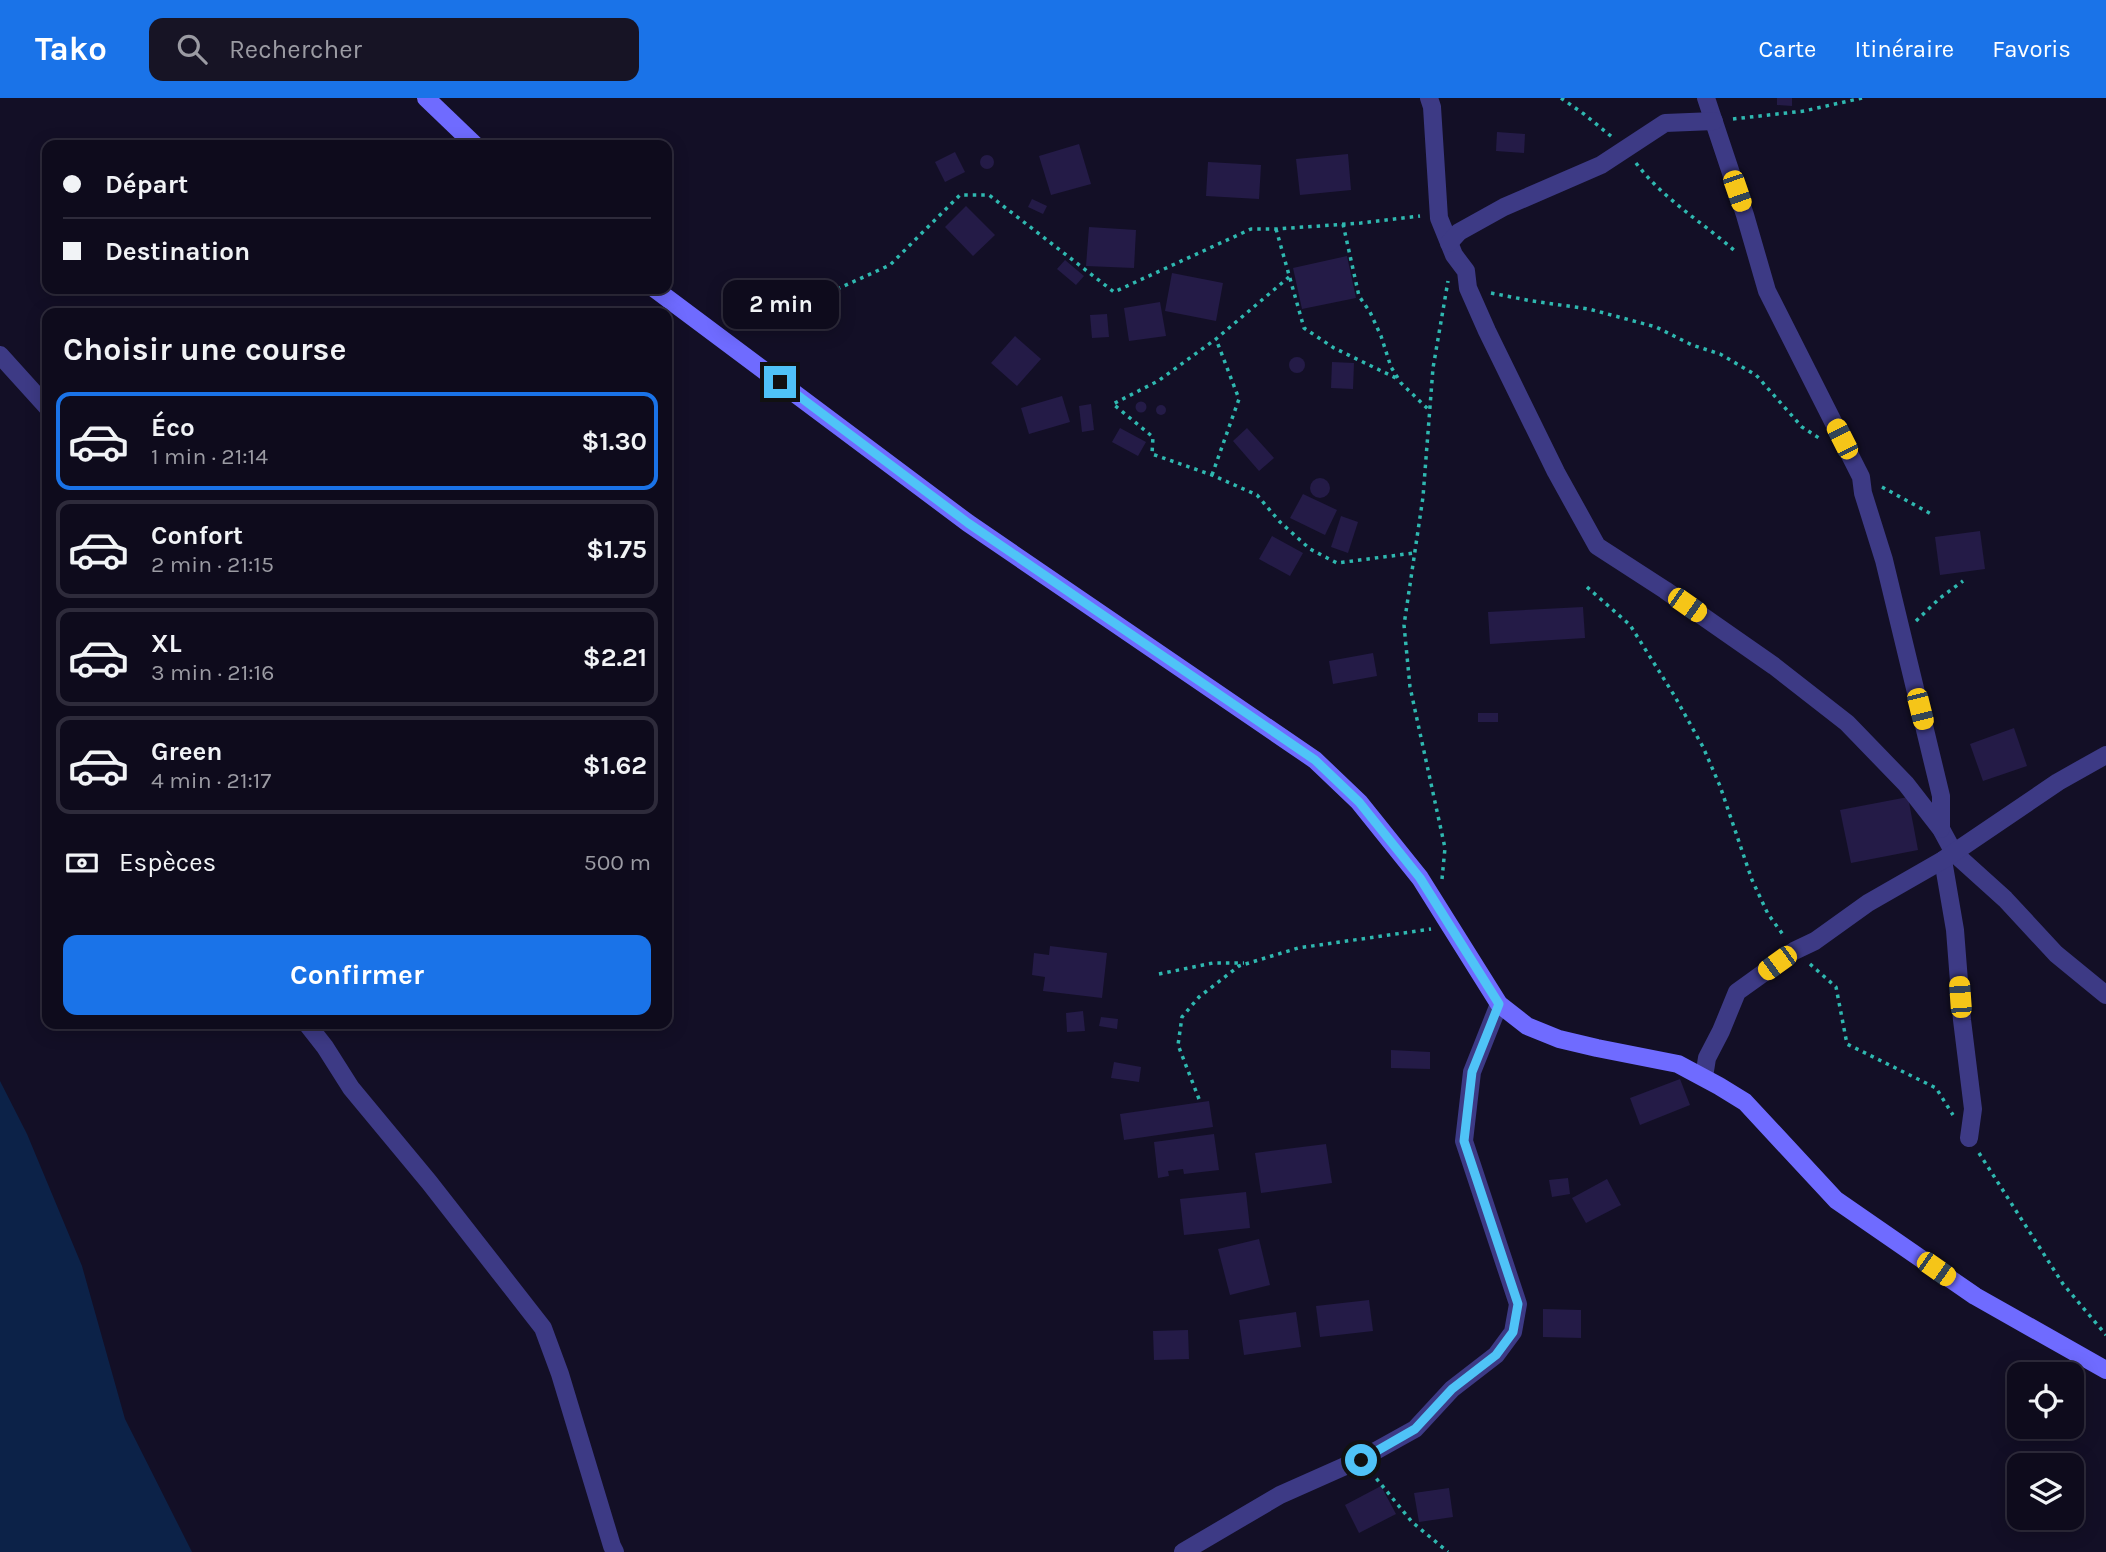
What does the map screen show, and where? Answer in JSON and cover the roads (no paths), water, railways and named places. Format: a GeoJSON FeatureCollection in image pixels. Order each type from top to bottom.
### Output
{"type":"FeatureCollection","features":[{"type":"Feature","properties":{"kind":"street"},"geometry":{"type":"LineString","coordinates":[[426,98],[470,140]]}},
{"type":"Feature","properties":{"kind":"street"},"geometry":{"type":"LineString","coordinates":[[1429,98],[1432,107],[1439,219],[1452,249],[1466,271],[1468,288],[1487,331],[1556,472],[1597,546],[1774,666],[1847,723],[1906,784],[1941,829]]}},
{"type":"Feature","properties":{"kind":"street"},"geometry":{"type":"LineString","coordinates":[[1706,98],[1767,291],[1861,477],[1863,493],[1884,560],[1941,796],[1941,829],[1949,856],[1962,1020],[1973,1109],[1969,1138]]}},
{"type":"Feature","properties":{"kind":"street"},"geometry":{"type":"LineString","coordinates":[[1452,249],[1458,232],[1504,207],[1601,165],[1665,123],[1714,121]]}},
{"type":"Feature","properties":{"kind":"street"},"geometry":{"type":"LineString","coordinates":[[662,294],[968,523],[1315,760],[1359,802],[1420,878],[1499,1004],[1527,1026],[1559,1039],[1678,1064],[1704,1077],[1745,1102],[1836,1200],[1976,1296],[2106,1370]]}},
{"type":"Feature","properties":{"kind":"street"},"geometry":{"type":"LineString","coordinates":[[0,355],[42,401]]}},
{"type":"Feature","properties":{"kind":"street"},"geometry":{"type":"LineString","coordinates":[[1704,1077],[1707,1058],[1737,992],[1868,903],[1949,856],[2058,782],[2106,755]]}},
{"type":"Feature","properties":{"kind":"street"},"geometry":{"type":"LineString","coordinates":[[1949,856],[2005,900],[2056,954],[2106,995]]}},
{"type":"Feature","properties":{"kind":"street"},"geometry":{"type":"LineString","coordinates":[[1183,1552],[1280,1494],[1361,1460],[1415,1429],[1452,1389],[1496,1355],[1513,1332],[1518,1304],[1464,1141],[1472,1072],[1499,1004]]}},
{"type":"Feature","properties":{"kind":"street"},"geometry":{"type":"LineString","coordinates":[[311,1029],[351,1088],[429,1182],[543,1328],[560,1374],[615,1552]]}},
{"type":"Feature","properties":{"kind":"water"},"geometry":{"type":"Polygon","coordinates":[[[0,1081],[27,1134],[82,1266],[125,1419],[192,1552],[0,1552],[0,1081]]]}}]}
